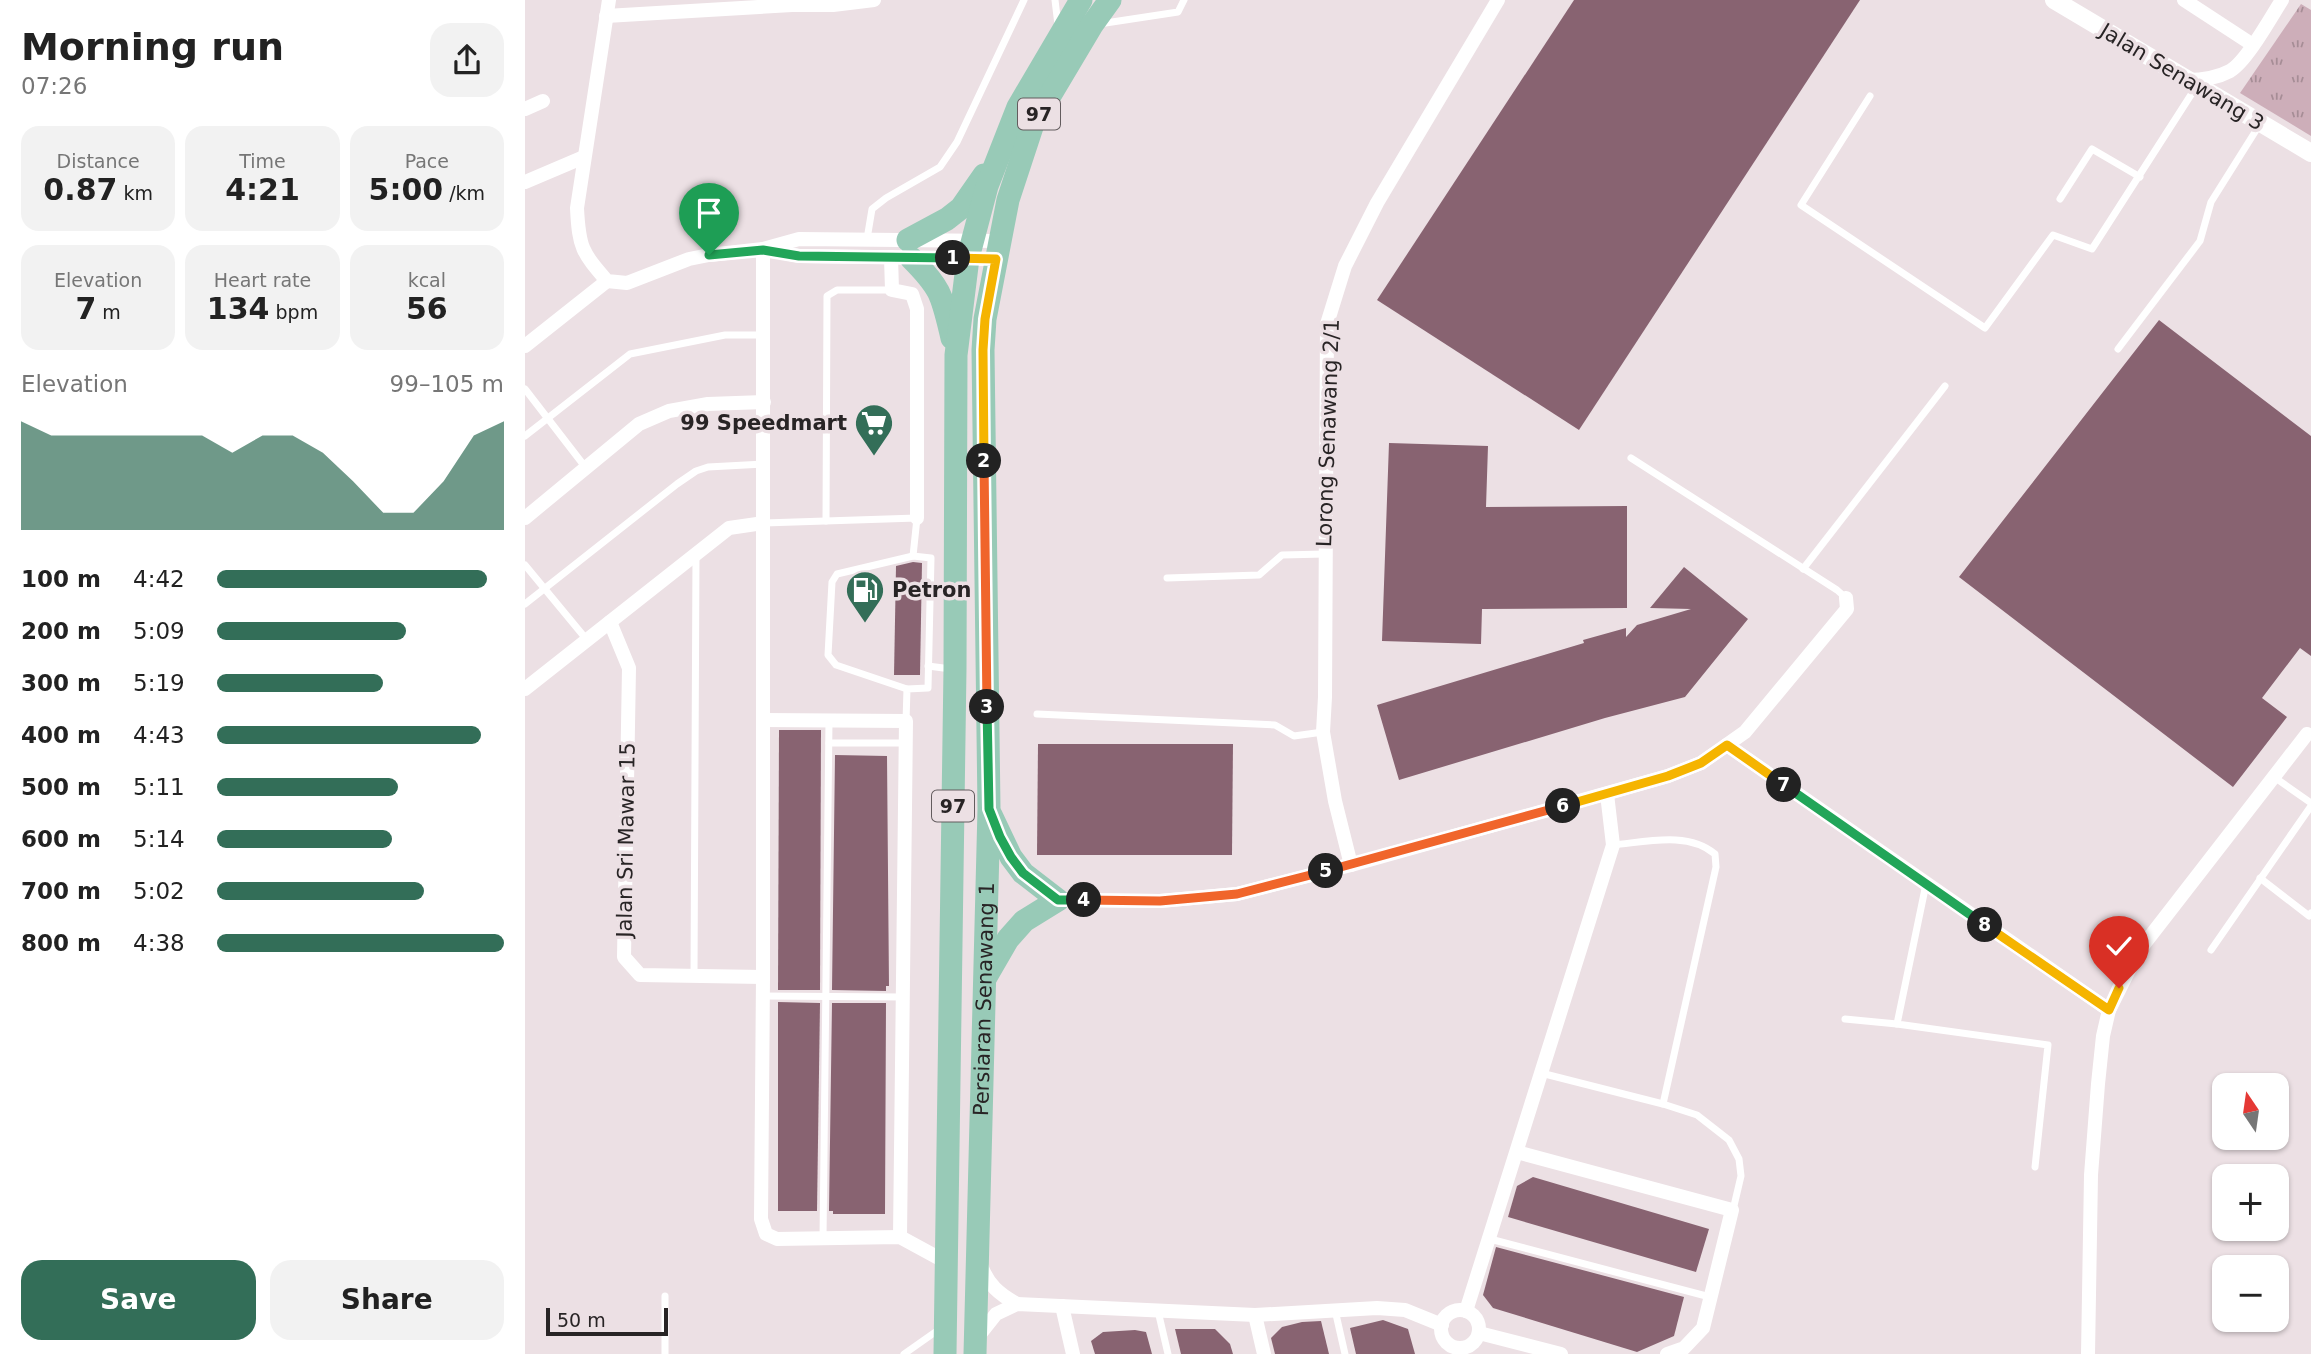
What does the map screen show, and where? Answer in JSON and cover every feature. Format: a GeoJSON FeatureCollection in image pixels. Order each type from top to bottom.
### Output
{"type":"FeatureCollection","features":[{"type":"Feature","properties":{"kind":"main road","name":"Persiaran Senawang 1"},"geometry":{"type":"LineString","coordinates":[[945,1354],[955,669],[956,355],[970,249],[987,186],[1018,107],[1081,0]]}},
{"type":"Feature","properties":{"kind":"main road","name":"Persiaran Senawang 1"},"geometry":{"type":"LineString","coordinates":[[975,1348],[989,809],[983,350],[985,319],[1008,200],[1033,124],[1092,25],[1110,0]]}},
{"type":"Feature","properties":{"kind":"main road"},"geometry":{"type":"LineString","coordinates":[[956,355],[940,290],[903,252],[961,208],[1002,150]]}},
{"type":"Feature","properties":{"kind":"main road"},"geometry":{"type":"LineString","coordinates":[[985,979],[1008,939],[1024,921],[1058,900],[1023,873],[1011,857],[989,809]]}},
{"type":"Feature","properties":{"kind":"street"},"geometry":{"type":"LineString","coordinates":[[607,281],[586,256],[578,237],[577,208],[609,0]]}},
{"type":"Feature","properties":{"kind":"street"},"geometry":{"type":"LineString","coordinates":[[606,16],[706,4],[792,2],[834,5],[874,0]]}},
{"type":"Feature","properties":{"kind":"street","name":"Lorong Senawang 2/1"},"geometry":{"type":"LineString","coordinates":[[1351,864],[1335,801],[1323,732],[1327,324],[1345,266],[1377,203],[1499,0]]}},
{"type":"Feature","properties":{"kind":"street","name":"Jalan Senawang 3"},"geometry":{"type":"LineString","coordinates":[[2054,0],[2311,153]]}},
{"type":"Feature","properties":{"kind":"street"},"geometry":{"type":"LineString","coordinates":[[2184,0],[2253,45]]}},
{"type":"Feature","properties":{"kind":"street"},"geometry":{"type":"LineString","coordinates":[[2192,83],[2233,70],[2282,0]]}},
{"type":"Feature","properties":{"kind":"street"},"geometry":{"type":"LineString","coordinates":[[525,109],[543,101]]}},
{"type":"Feature","properties":{"kind":"street"},"geometry":{"type":"LineString","coordinates":[[525,182],[584,157]]}},
{"type":"Feature","properties":{"kind":"street"},"geometry":{"type":"LineString","coordinates":[[525,346],[607,281],[627,283],[689,259],[763,250],[799,239],[867,239],[903,252]]}},
{"type":"Feature","properties":{"kind":"street"},"geometry":{"type":"LineString","coordinates":[[763,250],[799,256],[997,250]]}},
{"type":"Feature","properties":{"kind":"street"},"geometry":{"type":"LineString","coordinates":[[763,250],[761,1219],[765,1234],[777,1239],[900,1237],[946,1262]]}},
{"type":"Feature","properties":{"kind":"street"},"geometry":{"type":"LineString","coordinates":[[903,252],[893,290],[912,294],[917,309],[917,518]]}},
{"type":"Feature","properties":{"kind":"street"},"geometry":{"type":"LineString","coordinates":[[525,518],[639,424],[669,411],[708,404],[764,402]]}},
{"type":"Feature","properties":{"kind":"street"},"geometry":{"type":"LineString","coordinates":[[525,689],[729,528],[764,523]]}},
{"type":"Feature","properties":{"kind":"street"},"geometry":{"type":"LineString","coordinates":[[1058,900],[1160,901],[1237,894],[1668,776],[1701,763],[1745,732],[1847,609],[1846,597]]}},
{"type":"Feature","properties":{"kind":"street","name":"Jalan Sri Mawar 15"},"geometry":{"type":"LineString","coordinates":[[610,622],[629,668],[624,957],[640,975],[763,977]]}},
{"type":"Feature","properties":{"kind":"street"},"geometry":{"type":"LineString","coordinates":[[764,720],[906,721],[900,1237]]}},
{"type":"Feature","properties":{"kind":"street"},"geometry":{"type":"LineString","coordinates":[[2088,1354],[2091,1175],[2103,1036],[2109,1010],[2138,952],[2307,733]]}},
{"type":"Feature","properties":{"kind":"street"},"geometry":{"type":"LineString","coordinates":[[1727,745],[2109,1010]]}},
{"type":"Feature","properties":{"kind":"street"},"geometry":{"type":"LineString","coordinates":[[1466,1311],[1613,845],[1607,794]]}},
{"type":"Feature","properties":{"kind":"street"},"geometry":{"type":"LineString","coordinates":[[1517,1153],[1733,1210],[1703,1328],[1684,1348],[1667,1354]]}},
{"type":"Feature","properties":{"kind":"street"},"geometry":{"type":"LineString","coordinates":[[976,1251],[987,1280],[998,1292],[1017,1304]]}},
{"type":"Feature","properties":{"kind":"street"},"geometry":{"type":"LineString","coordinates":[[975,1348],[996,1314],[1017,1304],[1255,1315],[1377,1308],[1405,1310],[1442,1325]]}},
{"type":"Feature","properties":{"kind":"street"},"geometry":{"type":"LineString","coordinates":[[1062,1306],[1073,1354]]}},
{"type":"Feature","properties":{"kind":"street"},"geometry":{"type":"LineString","coordinates":[[1466,1311],[1476,1317],[1479,1334],[1468,1346],[1450,1350],[1443,1337],[1442,1325],[1448,1314],[1466,1311]]}},
{"type":"Feature","properties":{"kind":"street"},"geometry":{"type":"LineString","coordinates":[[1255,1315],[1264,1354]]}},
{"type":"Feature","properties":{"kind":"street"},"geometry":{"type":"LineString","coordinates":[[1479,1334],[1561,1354]]}},
{"type":"Feature","properties":{"kind":"lane"},"geometry":{"type":"LineString","coordinates":[[867,239],[872,209],[940,167],[957,142],[1024,0]]}},
{"type":"Feature","properties":{"kind":"lane"},"geometry":{"type":"LineString","coordinates":[[1055,0],[1060,36]]}},
{"type":"Feature","properties":{"kind":"lane"},"geometry":{"type":"LineString","coordinates":[[1092,25],[1178,12],[1184,0]]}},
{"type":"Feature","properties":{"kind":"lane"},"geometry":{"type":"LineString","coordinates":[[1870,96],[1801,205],[1985,328],[2053,235],[2092,249],[2140,177],[2192,83]]}},
{"type":"Feature","properties":{"kind":"lane"},"geometry":{"type":"LineString","coordinates":[[2118,349],[2200,241],[2211,202],[2261,123]]}},
{"type":"Feature","properties":{"kind":"lane"},"geometry":{"type":"LineString","coordinates":[[2060,199],[2092,149],[2140,177]]}},
{"type":"Feature","properties":{"kind":"lane"},"geometry":{"type":"LineString","coordinates":[[826,521],[827,296],[837,290],[893,290]]}},
{"type":"Feature","properties":{"kind":"lane"},"geometry":{"type":"LineString","coordinates":[[525,436],[630,354],[725,335],[764,335]]}},
{"type":"Feature","properties":{"kind":"lane"},"geometry":{"type":"LineString","coordinates":[[1803,569],[1945,386]]}},
{"type":"Feature","properties":{"kind":"lane"},"geometry":{"type":"LineString","coordinates":[[525,389],[586,468]]}},
{"type":"Feature","properties":{"kind":"lane"},"geometry":{"type":"LineString","coordinates":[[1630,458],[1846,597]]}},
{"type":"Feature","properties":{"kind":"lane"},"geometry":{"type":"LineString","coordinates":[[525,604],[696,471],[708,467],[764,464]]}},
{"type":"Feature","properties":{"kind":"lane"},"geometry":{"type":"LineString","coordinates":[[764,523],[917,518],[913,556]]}},
{"type":"Feature","properties":{"kind":"lane"},"geometry":{"type":"LineString","coordinates":[[694,976],[696,553]]}},
{"type":"Feature","properties":{"kind":"lane"},"geometry":{"type":"LineString","coordinates":[[1167,578],[1259,575],[1282,555],[1325,554]]}},
{"type":"Feature","properties":{"kind":"lane"},"geometry":{"type":"LineString","coordinates":[[913,556],[930,558],[929,666],[928,688],[907,689],[837,665],[828,654],[832,582],[837,574],[913,556]]}},
{"type":"Feature","properties":{"kind":"lane"},"geometry":{"type":"LineString","coordinates":[[525,565],[587,640]]}},
{"type":"Feature","properties":{"kind":"lane"},"geometry":{"type":"LineString","coordinates":[[930,574],[955,570]]}},
{"type":"Feature","properties":{"kind":"lane"},"geometry":{"type":"LineString","coordinates":[[929,666],[955,669]]}},
{"type":"Feature","properties":{"kind":"lane"},"geometry":{"type":"LineString","coordinates":[[906,721],[907,689]]}},
{"type":"Feature","properties":{"kind":"lane"},"geometry":{"type":"LineString","coordinates":[[1037,714],[1275,725],[1294,736],[1323,732]]}},
{"type":"Feature","properties":{"kind":"lane"},"geometry":{"type":"LineString","coordinates":[[823,1238],[829,721]]}},
{"type":"Feature","properties":{"kind":"lane"},"geometry":{"type":"LineString","coordinates":[[829,743],[905,743]]}},
{"type":"Feature","properties":{"kind":"lane"},"geometry":{"type":"LineString","coordinates":[[2211,950],[2311,805],[2273,776]]}},
{"type":"Feature","properties":{"kind":"lane"},"geometry":{"type":"LineString","coordinates":[[1613,845],[1688,840],[1705,845],[1715,854],[1716,867],[1663,1104]]}},
{"type":"Feature","properties":{"kind":"lane"},"geometry":{"type":"LineString","coordinates":[[2260,878],[2309,916],[2311,913]]}},
{"type":"Feature","properties":{"kind":"lane"},"geometry":{"type":"LineString","coordinates":[[1897,1024],[1926,883]]}},
{"type":"Feature","properties":{"kind":"lane"},"geometry":{"type":"LineString","coordinates":[[763,996],[902,997]]}},
{"type":"Feature","properties":{"kind":"lane"},"geometry":{"type":"LineString","coordinates":[[1846,1019],[2049,1045],[2035,1167]]}},
{"type":"Feature","properties":{"kind":"lane"},"geometry":{"type":"LineString","coordinates":[[1541,1073],[1697,1115],[1728,1140],[1739,1159],[1741,1176],[1733,1210]]}},
{"type":"Feature","properties":{"kind":"lane"},"geometry":{"type":"LineString","coordinates":[[1490,1238],[1710,1297]]}},
{"type":"Feature","properties":{"kind":"lane"},"geometry":{"type":"LineString","coordinates":[[665,1296],[665,1354]]}},
{"type":"Feature","properties":{"kind":"lane"},"geometry":{"type":"LineString","coordinates":[[1335,1310],[1345,1354]]}},
{"type":"Feature","properties":{"kind":"lane"},"geometry":{"type":"LineString","coordinates":[[1158,1311],[1168,1354]]}},
{"type":"Feature","properties":{"kind":"lane"},"geometry":{"type":"LineString","coordinates":[[904,1354],[946,1324]]}},
{"type":"Feature","properties":{"kind":"green space"},"geometry":{"type":"Polygon","coordinates":[[[2301,4],[2311,10],[2311,136],[2240,93],[2301,4]]]}},
{"type":"Feature","properties":{"kind":"building"},"geometry":{"type":"Polygon","coordinates":[[[1574,0],[1860,0],[1579,430],[1377,300],[1574,0]]]}},
{"type":"Feature","properties":{"kind":"building"},"geometry":{"type":"Polygon","coordinates":[[[2159,320],[2311,436],[2311,656],[2300,648],[2262,698],[2287,717],[2233,787],[1959,577],[2159,320]]]}},
{"type":"Feature","properties":{"kind":"building"},"geometry":{"type":"Polygon","coordinates":[[[1389,443],[1488,446],[1486,507],[1627,506],[1627,608],[1482,609],[1481,644],[1382,641],[1389,443]]]}},
{"type":"Feature","properties":{"kind":"building"},"geometry":{"type":"Polygon","coordinates":[[[922,563],[920,675],[894,675],[896,566],[922,563]]]}},
{"type":"Feature","properties":{"kind":"building"},"geometry":{"type":"Polygon","coordinates":[[[1684,567],[1748,619],[1685,697],[1605,718],[1399,780],[1377,705],[1626,628],[1626,637],[1637,625],[1691,609],[1650,608],[1684,567]]]}},
{"type":"Feature","properties":{"kind":"building"},"geometry":{"type":"Polygon","coordinates":[[[779,730],[821,730],[820,990],[778,990],[779,730]]]}},
{"type":"Feature","properties":{"kind":"building"},"geometry":{"type":"Polygon","coordinates":[[[1038,744],[1233,744],[1232,855],[1037,855],[1038,744]]]}},
{"type":"Feature","properties":{"kind":"building"},"geometry":{"type":"Polygon","coordinates":[[[835,755],[887,756],[889,986],[886,986],[886,991],[832,990],[835,755]]]}},
{"type":"Feature","properties":{"kind":"building"},"geometry":{"type":"Polygon","coordinates":[[[778,1002],[820,1003],[817,1211],[778,1211],[778,1002]]]}},
{"type":"Feature","properties":{"kind":"building"},"geometry":{"type":"Polygon","coordinates":[[[832,1003],[886,1003],[885,1214],[833,1214],[833,1211],[829,1211],[832,1003]]]}},
{"type":"Feature","properties":{"kind":"building"},"geometry":{"type":"Polygon","coordinates":[[[1533,1177],[1709,1229],[1696,1272],[1508,1217],[1517,1186],[1533,1177]]]}},
{"type":"Feature","properties":{"kind":"building"},"geometry":{"type":"Polygon","coordinates":[[[1496,1247],[1684,1297],[1674,1336],[1637,1352],[1493,1308],[1483,1295],[1496,1247]]]}},
{"type":"Feature","properties":{"kind":"building"},"geometry":{"type":"Polygon","coordinates":[[[1383,1320],[1408,1329],[1415,1354],[1356,1354],[1350,1328],[1383,1320]]]}},
{"type":"Feature","properties":{"kind":"building"},"geometry":{"type":"Polygon","coordinates":[[[1321,1321],[1329,1354],[1275,1354],[1271,1338],[1282,1327],[1321,1321]]]}},
{"type":"Feature","properties":{"kind":"building"},"geometry":{"type":"Polygon","coordinates":[[[1175,1329],[1215,1329],[1230,1344],[1233,1354],[1181,1354],[1175,1329]]]}},
{"type":"Feature","properties":{"kind":"building"},"geometry":{"type":"Polygon","coordinates":[[[1103,1332],[1146,1332],[1152,1354],[1095,1354],[1091,1341],[1103,1332]]]}},
{"type":"Feature","properties":{"kind":"place","name":"99 Speedmart"},"geometry":{"type":"Point","coordinates":[874,457]}},
{"type":"Feature","properties":{"kind":"place","name":"Petron"},"geometry":{"type":"Point","coordinates":[865,624]}},
{"type":"Feature","properties":{"kind":"route"},"geometry":{"type":"LineString","coordinates":[[709,255],[763,250],[799,256],[996,259],[985,319],[983,350],[989,809],[1000,837],[1023,873],[1058,900],[1160,901],[1237,894],[1668,776],[1701,763],[1727,745],[2109,1010],[2119,988]]}}]}
